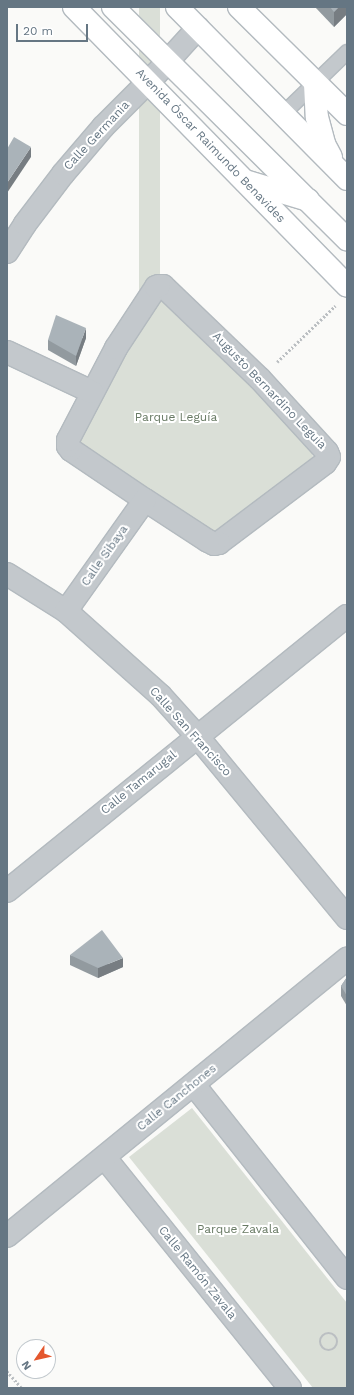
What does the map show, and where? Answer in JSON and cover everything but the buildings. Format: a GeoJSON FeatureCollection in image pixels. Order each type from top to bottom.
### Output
{"type":"FeatureCollection","features":[{"type":"Feature","properties":{"kind":"main road","name":"Avenida Óscar Raimundo Benavides"},"geometry":{"type":"LineString","coordinates":[[74,7],[347,286]]}},
{"type":"Feature","properties":{"kind":"main road"},"geometry":{"type":"LineString","coordinates":[[113,7],[347,239]]}},
{"type":"Feature","properties":{"kind":"main road"},"geometry":{"type":"LineString","coordinates":[[177,7],[342,174]]}},
{"type":"Feature","properties":{"kind":"main road"},"geometry":{"type":"LineString","coordinates":[[239,7],[315,84],[347,114]]}},
{"type":"Feature","properties":{"kind":"main road"},"geometry":{"type":"LineString","coordinates":[[315,84],[317,117],[324,144],[342,174]]}},
{"type":"Feature","properties":{"kind":"main road"},"geometry":{"type":"LineString","coordinates":[[244,181],[308,200]]}},
{"type":"Feature","properties":{"kind":"street","name":"Calle Germania"},"geometry":{"type":"LineString","coordinates":[[7,252],[25,224],[63,174],[103,127],[148,83],[198,28]]}},
{"type":"Feature","properties":{"kind":"street","name":"Augusto Bernardino Leguia"},"geometry":{"type":"LineString","coordinates":[[163,286],[260,380],[328,452],[329,457],[325,463],[219,543],[214,544],[208,541],[71,450],[68,446],[68,440],[116,348],[156,287],[163,286]]}},
{"type":"Feature","properties":{"kind":"street"},"geometry":{"type":"LineString","coordinates":[[7,352],[92,392]]}},
{"type":"Feature","properties":{"kind":"street","name":"Calle Sibaya"},"geometry":{"type":"LineString","coordinates":[[66,611],[145,500]]}},
{"type":"Feature","properties":{"kind":"street","name":"Calle San Francisco"},"geometry":{"type":"LineString","coordinates":[[7,574],[66,611],[161,696],[197,736],[347,918]]}},
{"type":"Feature","properties":{"kind":"street","name":"Calle Tamarugal"},"geometry":{"type":"LineString","coordinates":[[7,891],[347,616]]}},
{"type":"Feature","properties":{"kind":"street","name":"Calle Canchones"},"geometry":{"type":"LineString","coordinates":[[7,1236],[105,1158],[347,959]]}},
{"type":"Feature","properties":{"kind":"street"},"geometry":{"type":"LineString","coordinates":[[194,1085],[347,1278]]}},
{"type":"Feature","properties":{"kind":"street","name":"Calle Ramón Zavala"},"geometry":{"type":"LineString","coordinates":[[105,1158],[290,1388]]}},
{"type":"Feature","properties":{"kind":"lane"},"geometry":{"type":"LineString","coordinates":[[283,114],[347,52]]}},
{"type":"Feature","properties":{"kind":"path"},"geometry":{"type":"LineString","coordinates":[[260,380],[336,305]]}},
{"type":"Feature","properties":{"kind":"path"},"geometry":{"type":"LineString","coordinates":[[327,1333],[333,1333],[339,1344],[336,1349],[331,1352],[326,1351],[320,1342],[322,1336],[327,1333]]}},
{"type":"Feature","properties":{"kind":"path"},"geometry":{"type":"LineString","coordinates":[[7,1371],[22,1388]]}},
{"type":"Feature","properties":{"kind":"green space"},"geometry":{"type":"Polygon","coordinates":[[[139,7],[160,7],[160,304],[139,304],[139,7]]]}},
{"type":"Feature","properties":{"kind":"green space","name":"Parque Leguía"},"geometry":{"type":"Polygon","coordinates":[[[154,300],[167,300],[312,447],[313,458],[212,537],[77,442],[154,300]]]}},
{"type":"Feature","properties":{"kind":"green space","name":"Parque Zavala"},"geometry":{"type":"Polygon","coordinates":[[[192,1108],[347,1303],[347,1388],[313,1388],[129,1157],[192,1108]]]}}]}
